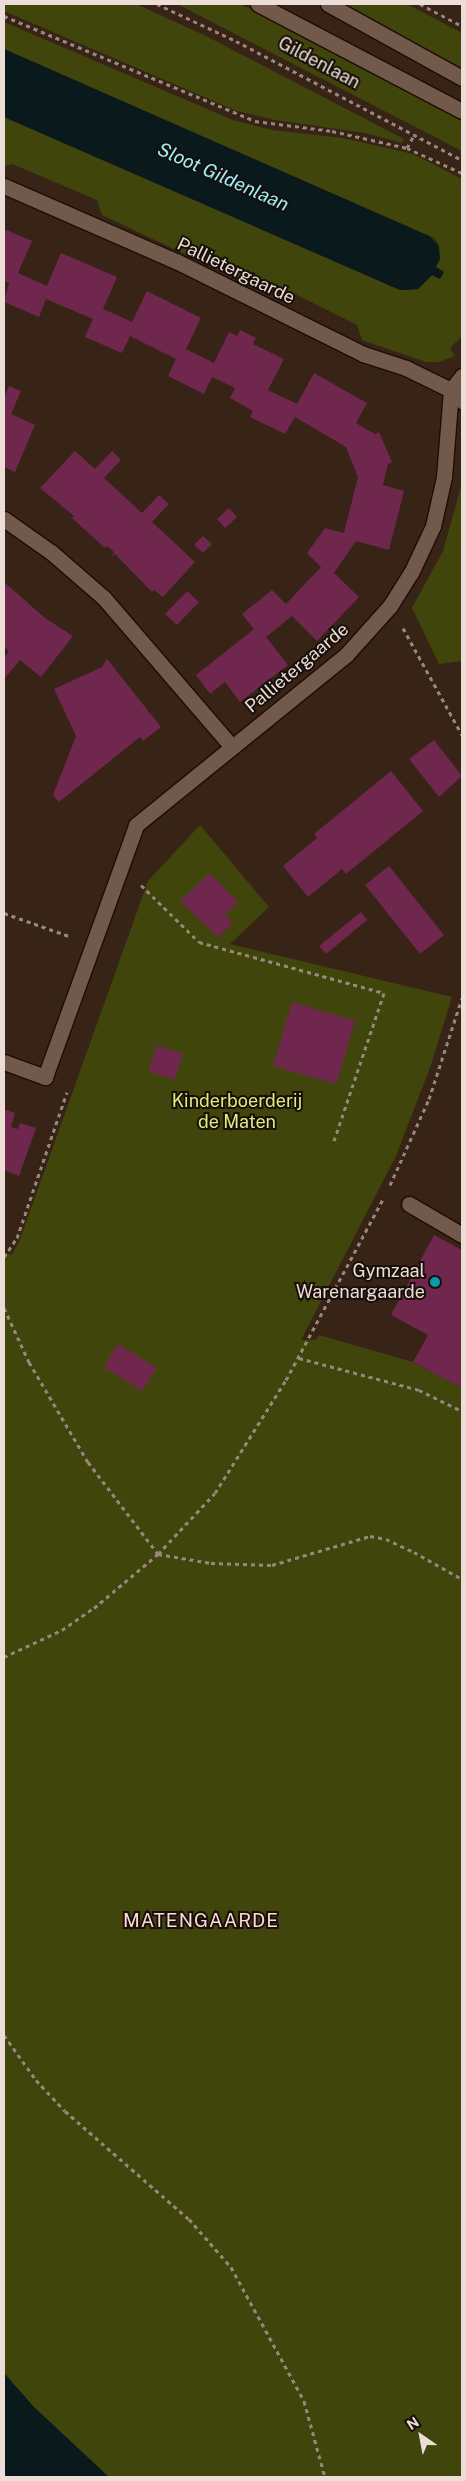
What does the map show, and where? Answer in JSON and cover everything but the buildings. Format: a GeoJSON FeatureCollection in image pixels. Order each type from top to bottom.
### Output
{"type":"FeatureCollection","features":[{"type":"Feature","properties":{"kind":"street","name":"Gildenlaan"},"geometry":{"type":"LineString","coordinates":[[258,4],[462,111]]}},
{"type":"Feature","properties":{"kind":"street"},"geometry":{"type":"LineString","coordinates":[[328,4],[462,78]]}},
{"type":"Feature","properties":{"kind":"street","name":"Pallietergaarde"},"geometry":{"type":"LineString","coordinates":[[4,186],[176,261],[363,354],[406,368],[451,390],[462,401]]}},
{"type":"Feature","properties":{"kind":"street"},"geometry":{"type":"LineString","coordinates":[[451,390],[462,376]]}},
{"type":"Feature","properties":{"kind":"street","name":"Pallietergaarde"},"geometry":{"type":"LineString","coordinates":[[45,1077],[136,825],[346,655],[390,606],[423,550],[440,501],[451,390]]}},
{"type":"Feature","properties":{"kind":"street"},"geometry":{"type":"LineString","coordinates":[[4,519],[50,552],[104,598],[232,747]]}},
{"type":"Feature","properties":{"kind":"street"},"geometry":{"type":"LineString","coordinates":[[4,1062],[45,1077]]}},
{"type":"Feature","properties":{"kind":"street"},"geometry":{"type":"LineString","coordinates":[[409,1204],[462,1235]]}},
{"type":"Feature","properties":{"kind":"path","name":"Gildenlaan"},"geometry":{"type":"LineString","coordinates":[[157,4],[236,41],[462,160]]}},
{"type":"Feature","properties":{"kind":"path"},"geometry":{"type":"LineString","coordinates":[[420,4],[462,26]]}},
{"type":"Feature","properties":{"kind":"path"},"geometry":{"type":"LineString","coordinates":[[4,16],[236,116],[407,148],[462,173]]}},
{"type":"Feature","properties":{"kind":"path"},"geometry":{"type":"LineString","coordinates":[[407,148],[414,135]]}},
{"type":"Feature","properties":{"kind":"path"},"geometry":{"type":"LineString","coordinates":[[390,606],[462,735]]}},
{"type":"Feature","properties":{"kind":"path"},"geometry":{"type":"LineString","coordinates":[[121,866],[199,942],[384,993],[333,1144]]}},
{"type":"Feature","properties":{"kind":"path"},"geometry":{"type":"LineString","coordinates":[[4,913],[93,944]]}},
{"type":"Feature","properties":{"kind":"path"},"geometry":{"type":"LineString","coordinates":[[4,1657],[43,1640],[78,1620],[158,1554],[183,1530],[230,1472],[299,1358],[415,1133],[442,1065],[462,998]]}},
{"type":"Feature","properties":{"kind":"path"},"geometry":{"type":"LineString","coordinates":[[4,1257],[17,1238],[69,1088],[45,1077]]}},
{"type":"Feature","properties":{"kind":"path"},"geometry":{"type":"LineString","coordinates":[[4,1308],[29,1362],[88,1462],[158,1554],[212,1563],[272,1565],[370,1536],[405,1548],[462,1579]]}},
{"type":"Feature","properties":{"kind":"path"},"geometry":{"type":"LineString","coordinates":[[299,1358],[419,1390],[462,1411]]}},
{"type":"Feature","properties":{"kind":"path"},"geometry":{"type":"LineString","coordinates":[[4,2034],[36,2080],[65,2111],[189,2219],[231,2267],[300,2393],[311,2418],[325,2477]]}},
{"type":"Feature","properties":{"kind":"green space"},"geometry":{"type":"Polygon","coordinates":[[[4,4],[136,4],[206,36],[404,139],[402,143],[365,133],[275,120],[237,111],[4,11],[4,4]]]}},
{"type":"Feature","properties":{"kind":"green space"},"geometry":{"type":"Polygon","coordinates":[[[177,4],[239,4],[253,10],[462,121],[462,151],[177,4]]]}},
{"type":"Feature","properties":{"kind":"green space"},"geometry":{"type":"Polygon","coordinates":[[[342,4],[407,4],[462,33],[462,68],[342,4]]]}},
{"type":"Feature","properties":{"kind":"green space"},"geometry":{"type":"Polygon","coordinates":[[[4,22],[233,120],[272,130],[343,138],[413,154],[462,179],[462,336],[450,348],[455,356],[439,362],[426,362],[362,340],[357,325],[275,284],[259,289],[102,215],[97,200],[12,164],[4,167],[4,117],[400,290],[418,289],[432,275],[439,279],[444,272],[436,267],[439,246],[434,238],[4,49],[4,22]]]}},
{"type":"Feature","properties":{"kind":"green space"},"geometry":{"type":"Polygon","coordinates":[[[462,483],[462,661],[439,664],[412,608],[443,551],[462,483]]]}},
{"type":"Feature","properties":{"kind":"green space","name":"Kinderboerderij de Maten"},"geometry":{"type":"Polygon","coordinates":[[[200,825],[269,907],[230,944],[452,997],[431,1065],[396,1156],[301,1340],[316,1340],[319,1335],[413,1362],[462,1388],[462,2477],[4,2477],[4,1252],[11,1255],[19,1242],[148,881],[200,825]]]}},
{"type":"Feature","properties":{"kind":"water","name":"Sloot Gildenlaan"},"geometry":{"type":"Polygon","coordinates":[[[4,49],[429,236],[439,246],[440,259],[436,267],[444,272],[440,279],[432,275],[418,289],[400,290],[4,117],[4,49]]]}},
{"type":"Feature","properties":{"kind":"water"},"geometry":{"type":"Polygon","coordinates":[[[4,2373],[34,2407],[109,2477],[8,2477],[4,2474],[4,2373]]]}},
{"type":"Feature","properties":{"kind":"place","name":"Gymzaal Warenargaarde"},"geometry":{"type":"Point","coordinates":[435,1282]}},
{"type":"Feature","properties":{"kind":"district","name":"MATENGAARDE"},"geometry":{"type":"Point","coordinates":[201,1921]}}]}
